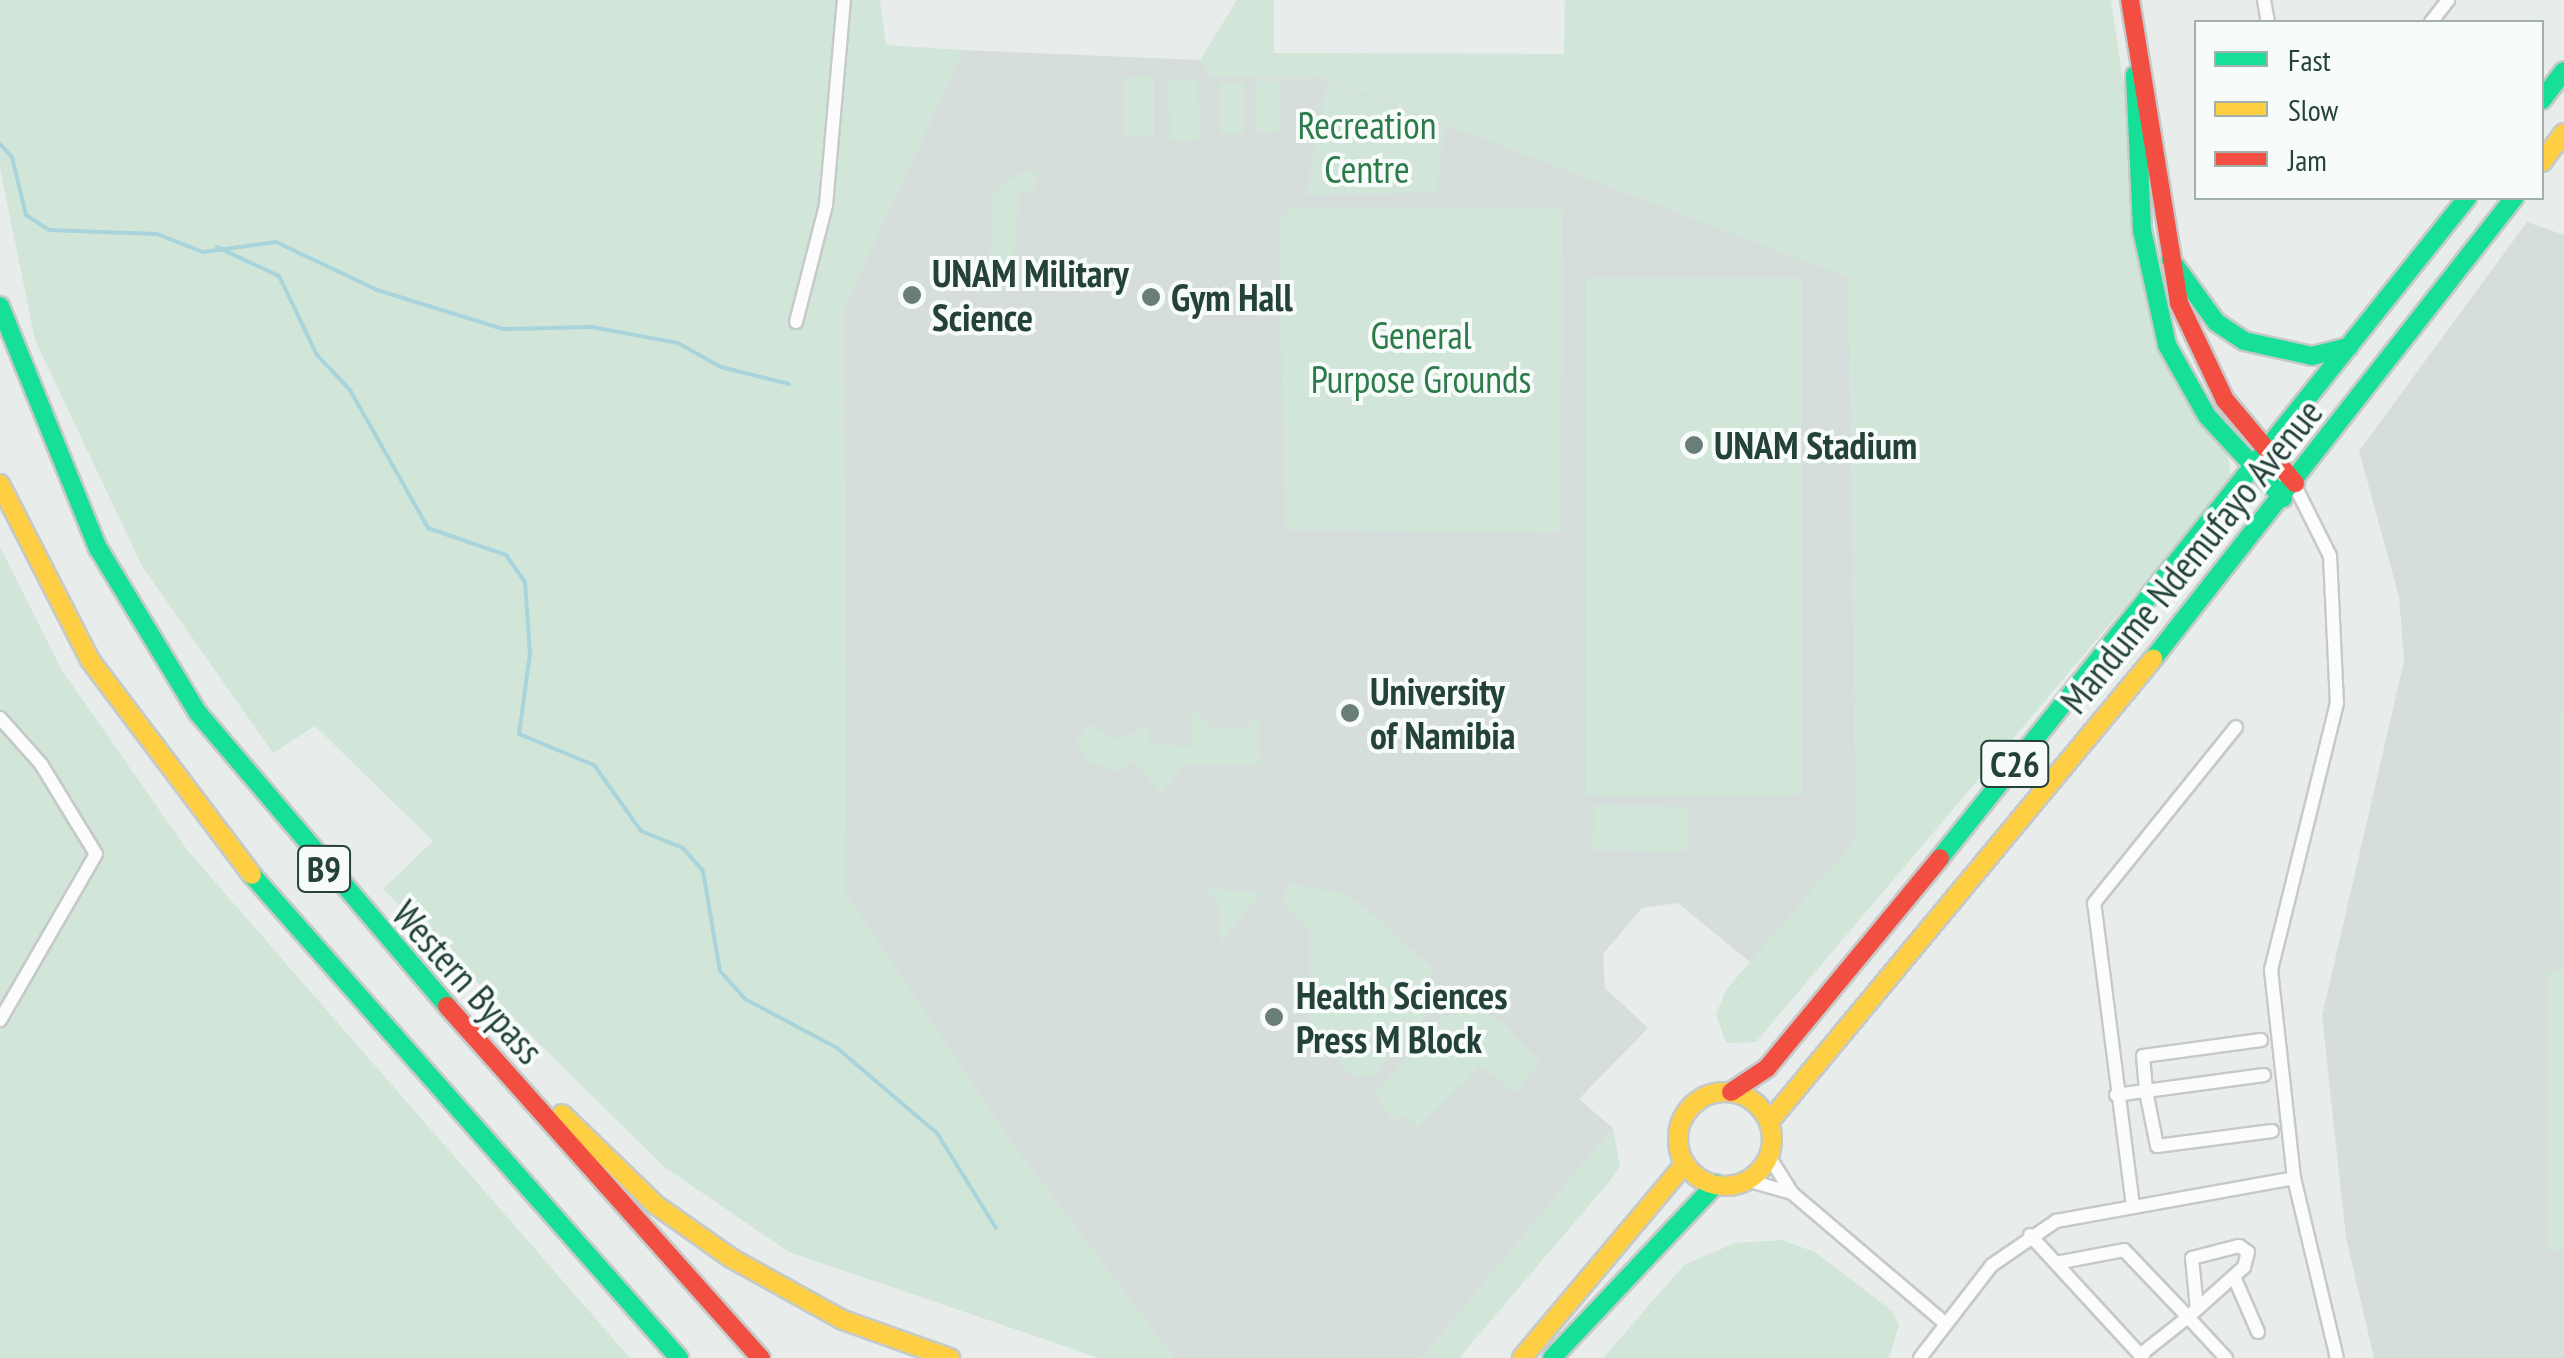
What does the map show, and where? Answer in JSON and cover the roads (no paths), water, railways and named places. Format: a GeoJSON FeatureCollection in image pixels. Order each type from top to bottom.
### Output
{"type":"FeatureCollection","features":[{"type":"Feature","properties":{"kind":"main road"},"geometry":{"type":"LineString","coordinates":[[2130,0],[2171,260],[2192,342],[2262,466]]}},
{"type":"Feature","properties":{"kind":"main road"},"geometry":{"type":"LineString","coordinates":[[2133,20],[2141,212],[2159,319],[2191,394],[2291,494]]}},
{"type":"Feature","properties":{"kind":"main road"},"geometry":{"type":"LineString","coordinates":[[2544,97],[2564,71]]}},
{"type":"Feature","properties":{"kind":"main road"},"geometry":{"type":"LineString","coordinates":[[2544,159],[2564,133]]}},
{"type":"Feature","properties":{"kind":"main road","name":"Mandume Ndemufayo Avenue"},"geometry":{"type":"LineString","coordinates":[[1692,1170],[1680,1128],[1703,1098],[1731,1092],[1767,1068],[2262,466],[2464,200]]}},
{"type":"Feature","properties":{"kind":"main road","name":"Mandume Ndemufayo Avenue"},"geometry":{"type":"LineString","coordinates":[[1769,1122],[2291,494],[2512,200]]}},
{"type":"Feature","properties":{"kind":"main road"},"geometry":{"type":"LineString","coordinates":[[2171,260],[2216,322],[2244,341],[2312,356],[2349,347]]}},
{"type":"Feature","properties":{"kind":"main road","name":"Western Bypass"},"geometry":{"type":"LineString","coordinates":[[0,306],[56,458],[123,595],[205,723],[339,886],[761,1358]]}},
{"type":"Feature","properties":{"kind":"main road","name":"B9"},"geometry":{"type":"LineString","coordinates":[[0,484],[90,660],[195,810],[542,1198],[679,1358]]}},
{"type":"Feature","properties":{"kind":"main road"},"geometry":{"type":"LineString","coordinates":[[339,886],[671,1216],[842,1320],[950,1358]]}},
{"type":"Feature","properties":{"kind":"main road"},"geometry":{"type":"LineString","coordinates":[[1522,1358],[1692,1170],[1716,1184],[1742,1181],[1768,1155],[1769,1122],[1756,1104],[1731,1092]]}},
{"type":"Feature","properties":{"kind":"main road"},"geometry":{"type":"LineString","coordinates":[[1552,1358],[1716,1184]]}},
{"type":"Feature","properties":{"kind":"main road"},"geometry":{"type":"LineString","coordinates":[[542,1198],[658,1358]]}},
{"type":"Feature","properties":{"kind":"street"},"geometry":{"type":"LineString","coordinates":[[796,322],[826,205],[844,0]]}},
{"type":"Feature","properties":{"kind":"street"},"geometry":{"type":"LineString","coordinates":[[2433,20],[2448,0]]}},
{"type":"Feature","properties":{"kind":"street"},"geometry":{"type":"LineString","coordinates":[[2291,494],[2330,556],[2337,703],[2271,970],[2294,1178],[2337,1358]]}},
{"type":"Feature","properties":{"kind":"street"},"geometry":{"type":"LineString","coordinates":[[0,718],[42,764],[96,854],[0,1020]]}},
{"type":"Feature","properties":{"kind":"street"},"geometry":{"type":"LineString","coordinates":[[2133,1206],[2094,903],[2236,727]]}},
{"type":"Feature","properties":{"kind":"street"},"geometry":{"type":"LineString","coordinates":[[2260,1040],[2143,1055],[2146,1091],[2154,1144],[2272,1130]]}},
{"type":"Feature","properties":{"kind":"street"},"geometry":{"type":"LineString","coordinates":[[2116,1095],[2264,1075]]}},
{"type":"Feature","properties":{"kind":"street"},"geometry":{"type":"LineString","coordinates":[[1768,1155],[1792,1193],[1946,1324]]}},
{"type":"Feature","properties":{"kind":"street"},"geometry":{"type":"LineString","coordinates":[[1920,1358],[1992,1265],[2030,1235],[2133,1206],[2294,1178]]}},
{"type":"Feature","properties":{"kind":"street"},"geometry":{"type":"LineString","coordinates":[[1742,1181],[1792,1193]]}},
{"type":"Feature","properties":{"kind":"street"},"geometry":{"type":"LineString","coordinates":[[2030,1235],[2142,1356],[2234,1277],[2245,1247],[2192,1258],[2192,1313]]}},
{"type":"Feature","properties":{"kind":"street"},"geometry":{"type":"LineString","coordinates":[[2056,1262],[2124,1250],[2192,1313],[2226,1358]]}},
{"type":"Feature","properties":{"kind":"street"},"geometry":{"type":"LineString","coordinates":[[2234,1277],[2258,1332]]}},
{"type":"Feature","properties":{"kind":"waterway"},"geometry":{"type":"LineString","coordinates":[[0,144],[12,157],[26,215],[49,230],[157,234],[203,252],[276,242],[377,290],[503,329],[592,327],[678,343],[721,367],[789,384]]}},
{"type":"Feature","properties":{"kind":"waterway"},"geometry":{"type":"LineString","coordinates":[[217,247],[279,276],[317,355],[350,390],[428,528],[506,555],[525,582],[530,653],[519,734],[594,765],[641,831],[683,848],[703,871],[720,971],[745,999],[837,1048],[937,1133],[996,1228]]}},
{"type":"Feature","properties":{"kind":"place","name":"UNAM Military Science"},"geometry":{"type":"Point","coordinates":[912,295]}},
{"type":"Feature","properties":{"kind":"place","name":"Gym Hall"},"geometry":{"type":"Point","coordinates":[1151,297]}},
{"type":"Feature","properties":{"kind":"place","name":"UNAM Stadium"},"geometry":{"type":"Point","coordinates":[1694,445]}},
{"type":"Feature","properties":{"kind":"place","name":"University of Namibia"},"geometry":{"type":"Point","coordinates":[1350,713]}},
{"type":"Feature","properties":{"kind":"place","name":"Health Sciences Press M Block"},"geometry":{"type":"Point","coordinates":[1274,1017]}},
{"type":"Feature","properties":{"kind":"park label","name":"Recreation Centre"},"geometry":{"type":"Point","coordinates":[1367,147]}},
{"type":"Feature","properties":{"kind":"park label","name":"General Purpose Grounds"},"geometry":{"type":"Point","coordinates":[1421,357]}}]}
